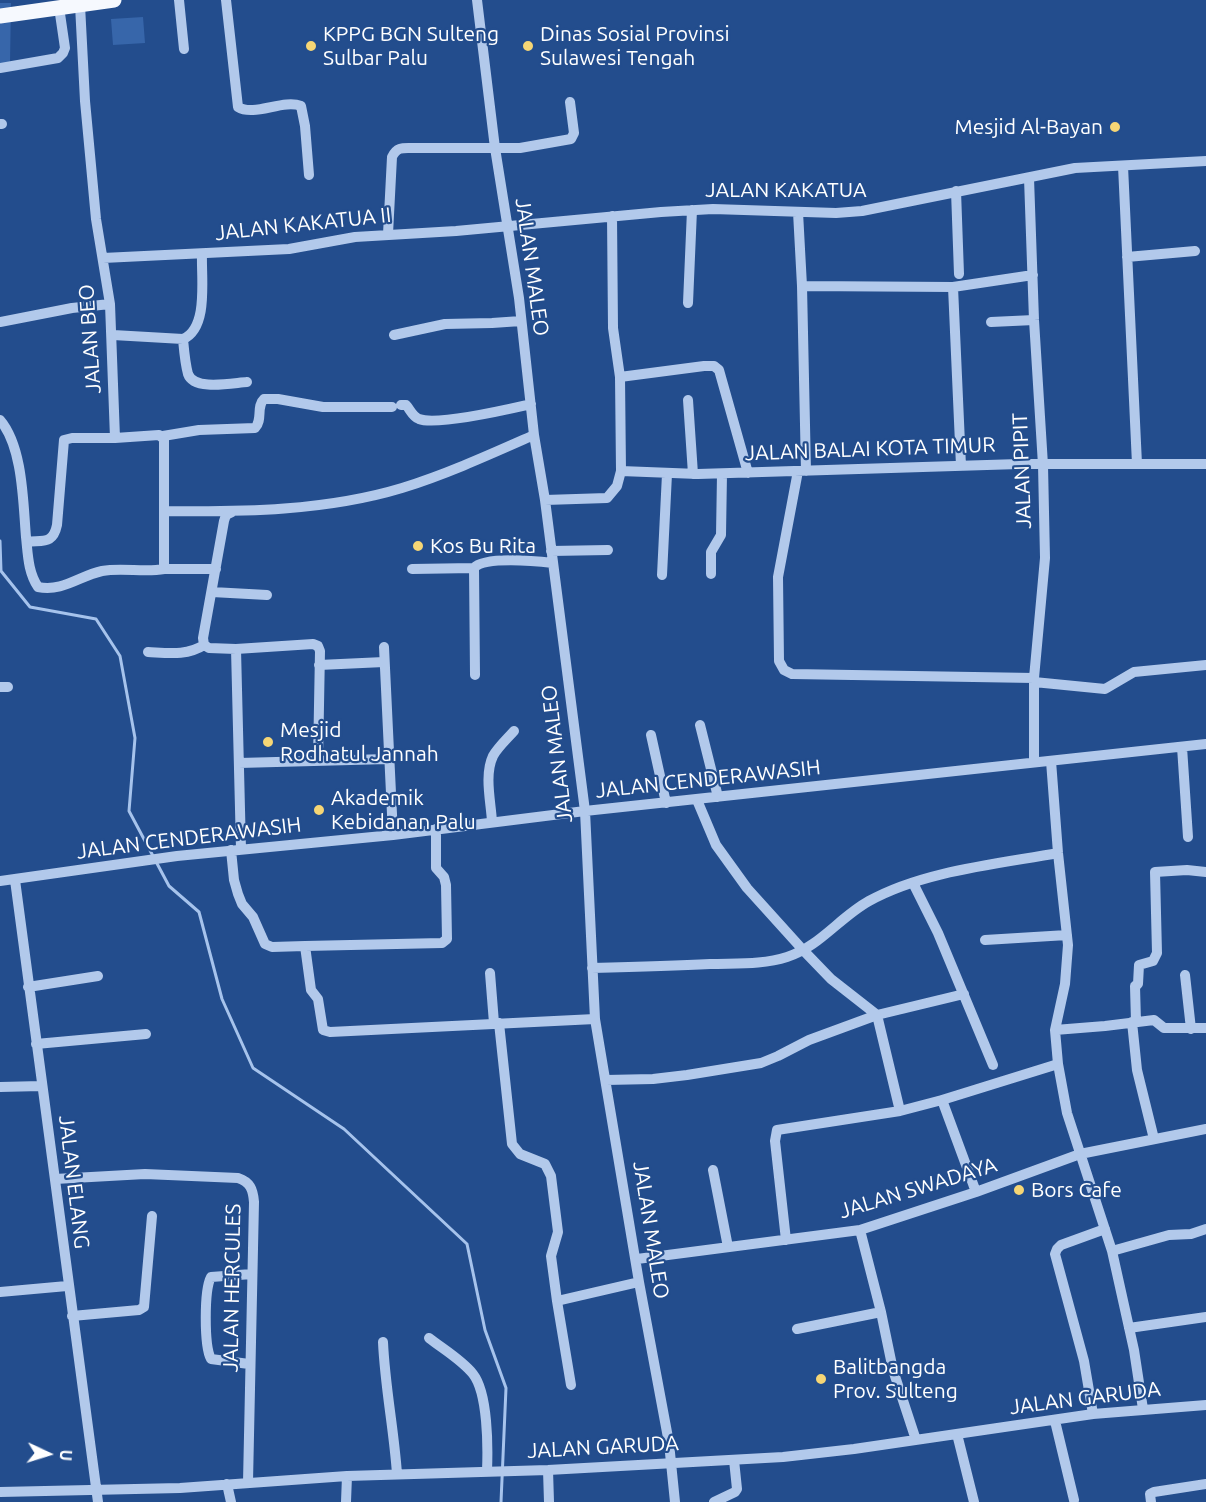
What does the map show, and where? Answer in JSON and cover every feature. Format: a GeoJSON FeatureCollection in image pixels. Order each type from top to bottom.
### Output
{"type":"FeatureCollection","features":[{"type":"Feature","properties":{"kind":"main road"},"geometry":{"type":"LineString","coordinates":[[0,16],[114,0]]}},
{"type":"Feature","properties":{"kind":"street"},"geometry":{"type":"LineString","coordinates":[[179,0],[184,49]]}},
{"type":"Feature","properties":{"kind":"street"},"geometry":{"type":"LineString","coordinates":[[226,0],[238,107],[246,110],[292,104],[301,106],[309,175]]}},
{"type":"Feature","properties":{"kind":"street","name":"JALAN MALEO"},"geometry":{"type":"LineString","coordinates":[[477,0],[585,811],[595,1019],[672,1464],[675,1502]]}},
{"type":"Feature","properties":{"kind":"street","name":"JALAN BEO"},"geometry":{"type":"LineString","coordinates":[[80,5],[85,101],[96,219],[113,335],[115,438]]}},
{"type":"Feature","properties":{"kind":"street"},"geometry":{"type":"LineString","coordinates":[[0,68],[58,58],[63,53],[65,48],[59,7]]}},
{"type":"Feature","properties":{"kind":"street"},"geometry":{"type":"LineString","coordinates":[[388,234],[392,157],[399,148],[520,148],[571,139],[574,133],[570,102]]}},
{"type":"Feature","properties":{"kind":"street","name":"JALAN KAKATUA"},"geometry":{"type":"LineString","coordinates":[[506,227],[692,210],[836,213],[862,211],[1075,168],[1206,161]]}},
{"type":"Feature","properties":{"kind":"street"},"geometry":{"type":"LineString","coordinates":[[1122,166],[1137,464]]}},
{"type":"Feature","properties":{"kind":"street","name":"JALAN PIPIT"},"geometry":{"type":"LineString","coordinates":[[1029,178],[1034,320],[1043,465],[1045,558],[1034,680],[1034,762]]}},
{"type":"Feature","properties":{"kind":"street"},"geometry":{"type":"LineString","coordinates":[[956,191],[959,274]]}},
{"type":"Feature","properties":{"kind":"street"},"geometry":{"type":"LineString","coordinates":[[688,303],[692,210]]}},
{"type":"Feature","properties":{"kind":"street"},"geometry":{"type":"LineString","coordinates":[[798,212],[802,286],[802,471],[780,563],[777,593],[779,661],[783,670],[792,674],[1034,680],[1103,689],[1134,672],[1206,665]]}},
{"type":"Feature","properties":{"kind":"street"},"geometry":{"type":"LineString","coordinates":[[545,500],[608,498],[616,486],[621,471],[620,378],[613,336],[612,216]]}},
{"type":"Feature","properties":{"kind":"street","name":"JALAN KAKATUA II"},"geometry":{"type":"LineString","coordinates":[[103,258],[289,249],[333,240],[388,234],[506,227]]}},
{"type":"Feature","properties":{"kind":"street"},"geometry":{"type":"LineString","coordinates":[[1127,257],[1195,251]]}},
{"type":"Feature","properties":{"kind":"street"},"geometry":{"type":"LineString","coordinates":[[113,335],[183,339],[194,331],[200,313],[202,254]]}},
{"type":"Feature","properties":{"kind":"street"},"geometry":{"type":"LineString","coordinates":[[802,286],[953,287],[1032,275]]}},
{"type":"Feature","properties":{"kind":"street"},"geometry":{"type":"LineString","coordinates":[[953,287],[961,466]]}},
{"type":"Feature","properties":{"kind":"street"},"geometry":{"type":"LineString","coordinates":[[0,322],[72,308],[110,304]]}},
{"type":"Feature","properties":{"kind":"street"},"geometry":{"type":"LineString","coordinates":[[991,322],[1034,320]]}},
{"type":"Feature","properties":{"kind":"street"},"geometry":{"type":"LineString","coordinates":[[394,335],[445,324],[521,321]]}},
{"type":"Feature","properties":{"kind":"street"},"geometry":{"type":"LineString","coordinates":[[183,339],[189,376],[194,382],[204,385],[247,382]]}},
{"type":"Feature","properties":{"kind":"street"},"geometry":{"type":"LineString","coordinates":[[620,378],[704,366],[716,367],[719,370],[748,473]]}},
{"type":"Feature","properties":{"kind":"street"},"geometry":{"type":"LineString","coordinates":[[27,542],[50,540],[55,536],[64,440],[163,436],[199,430],[255,428],[260,423],[261,400],[270,398],[322,407],[406,405],[419,419],[426,420],[469,417],[531,404]]}},
{"type":"Feature","properties":{"kind":"street"},"geometry":{"type":"LineString","coordinates":[[688,400],[693,474]]}},
{"type":"Feature","properties":{"kind":"street"},"geometry":{"type":"LineString","coordinates":[[0,420],[13,440],[21,477],[29,565],[38,587],[46,589],[67,586],[89,575],[117,569],[156,571],[216,568]]}},
{"type":"Feature","properties":{"kind":"street"},"geometry":{"type":"LineString","coordinates":[[165,511],[232,512],[316,504],[385,493],[451,471],[534,435]]}},
{"type":"Feature","properties":{"kind":"street"},"geometry":{"type":"LineString","coordinates":[[163,436],[164,569]]}},
{"type":"Feature","properties":{"kind":"street","name":"JALAN BALAI KOTA TIMUR"},"geometry":{"type":"LineString","coordinates":[[621,471],[722,474],[961,466],[1206,464]]}},
{"type":"Feature","properties":{"kind":"street"},"geometry":{"type":"LineString","coordinates":[[662,575],[667,474]]}},
{"type":"Feature","properties":{"kind":"street"},"geometry":{"type":"LineString","coordinates":[[711,574],[711,552],[721,535],[722,474]]}},
{"type":"Feature","properties":{"kind":"street"},"geometry":{"type":"LineString","coordinates":[[204,645],[203,639],[224,521],[226,515],[232,512]]}},
{"type":"Feature","properties":{"kind":"street"},"geometry":{"type":"LineString","coordinates":[[551,551],[608,550]]}},
{"type":"Feature","properties":{"kind":"street"},"geometry":{"type":"LineString","coordinates":[[412,569],[474,568],[485,562],[553,563]]}},
{"type":"Feature","properties":{"kind":"street"},"geometry":{"type":"LineString","coordinates":[[474,568],[475,675]]}},
{"type":"Feature","properties":{"kind":"street"},"geometry":{"type":"LineString","coordinates":[[212,592],[267,595]]}},
{"type":"Feature","properties":{"kind":"street"},"geometry":{"type":"LineString","coordinates":[[204,645],[209,648],[236,649],[316,644],[320,648],[318,760]]}},
{"type":"Feature","properties":{"kind":"street"},"geometry":{"type":"LineString","coordinates":[[148,652],[182,654],[204,645]]}},
{"type":"Feature","properties":{"kind":"street"},"geometry":{"type":"LineString","coordinates":[[384,647],[393,835]]}},
{"type":"Feature","properties":{"kind":"street"},"geometry":{"type":"LineString","coordinates":[[236,649],[239,763],[234,880],[242,903],[253,917],[266,944],[269,946],[305,946],[445,942],[447,935],[446,885],[444,877],[436,868],[436,829]]}},
{"type":"Feature","properties":{"kind":"street"},"geometry":{"type":"LineString","coordinates":[[320,665],[384,662]]}},
{"type":"Feature","properties":{"kind":"street"},"geometry":{"type":"LineString","coordinates":[[700,725],[718,797]]}},
{"type":"Feature","properties":{"kind":"street"},"geometry":{"type":"LineString","coordinates":[[492,822],[489,771],[491,759],[514,730]]}},
{"type":"Feature","properties":{"kind":"street"},"geometry":{"type":"LineString","coordinates":[[651,735],[666,803]]}},
{"type":"Feature","properties":{"kind":"street","name":"JALAN CENDERAWASIH"},"geometry":{"type":"LineString","coordinates":[[0,881],[177,856],[393,835],[585,811],[1206,744]]}},
{"type":"Feature","properties":{"kind":"street"},"geometry":{"type":"LineString","coordinates":[[1182,747],[1188,837]]}},
{"type":"Feature","properties":{"kind":"street"},"geometry":{"type":"LineString","coordinates":[[239,763],[388,759]]}},
{"type":"Feature","properties":{"kind":"street"},"geometry":{"type":"LineString","coordinates":[[1051,761],[1068,960],[1055,1030],[1058,1064],[1067,1113],[1112,1251],[1129,1328],[1143,1409]]}},
{"type":"Feature","properties":{"kind":"street"},"geometry":{"type":"LineString","coordinates":[[697,800],[708,829],[728,863],[747,888],[831,979],[877,1016],[900,1111]]}},
{"type":"Feature","properties":{"kind":"street"},"geometry":{"type":"LineString","coordinates":[[592,968],[745,963],[786,958],[823,937],[862,906],[885,893],[913,883],[992,864],[1058,853]]}},
{"type":"Feature","properties":{"kind":"street"},"geometry":{"type":"LineString","coordinates":[[1154,1139],[1137,1070],[1134,991],[1138,984],[1138,965],[1153,961],[1157,953],[1155,872],[1187,870],[1206,872]]}},
{"type":"Feature","properties":{"kind":"street","name":"JALAN ELANG"},"geometry":{"type":"LineString","coordinates":[[15,880],[67,1286],[98,1502]]}},
{"type":"Feature","properties":{"kind":"street"},"geometry":{"type":"LineString","coordinates":[[913,883],[938,933],[993,1065]]}},
{"type":"Feature","properties":{"kind":"street"},"geometry":{"type":"LineString","coordinates":[[985,940],[1067,935]]}},
{"type":"Feature","properties":{"kind":"street"},"geometry":{"type":"LineString","coordinates":[[305,946],[311,990],[317,996],[322,1027],[327,1031],[595,1019]]}},
{"type":"Feature","properties":{"kind":"street"},"geometry":{"type":"LineString","coordinates":[[490,973],[512,1144],[520,1154],[545,1164],[551,1176],[558,1232],[551,1256],[571,1385]]}},
{"type":"Feature","properties":{"kind":"street"},"geometry":{"type":"LineString","coordinates":[[1185,975],[1191,1029]]}},
{"type":"Feature","properties":{"kind":"street"},"geometry":{"type":"LineString","coordinates":[[28,987],[98,976]]}},
{"type":"Feature","properties":{"kind":"street"},"geometry":{"type":"LineString","coordinates":[[606,1080],[653,1079],[761,1063],[809,1040],[877,1016],[964,994]]}},
{"type":"Feature","properties":{"kind":"street"},"geometry":{"type":"LineString","coordinates":[[1055,1030],[1154,1020],[1164,1028],[1206,1028]]}},
{"type":"Feature","properties":{"kind":"street"},"geometry":{"type":"LineString","coordinates":[[36,1044],[146,1034]]}},
{"type":"Feature","properties":{"kind":"street"},"geometry":{"type":"LineString","coordinates":[[786,1240],[775,1141],[777,1130],[900,1111],[942,1101],[1058,1064]]}},
{"type":"Feature","properties":{"kind":"street"},"geometry":{"type":"LineString","coordinates":[[0,1087],[41,1086]]}},
{"type":"Feature","properties":{"kind":"street"},"geometry":{"type":"LineString","coordinates":[[942,1101],[976,1192]]}},
{"type":"Feature","properties":{"kind":"street","name":"JALAN SWADAYA"},"geometry":{"type":"LineString","coordinates":[[637,1259],[860,1230],[976,1192],[1080,1154],[1206,1129]]}},
{"type":"Feature","properties":{"kind":"street"},"geometry":{"type":"LineString","coordinates":[[713,1170],[728,1247]]}},
{"type":"Feature","properties":{"kind":"street","name":"JALAN HERCULES"},"geometry":{"type":"LineString","coordinates":[[55,1179],[145,1174],[238,1178],[247,1181],[253,1191],[254,1202],[248,1482]]}},
{"type":"Feature","properties":{"kind":"street"},"geometry":{"type":"LineString","coordinates":[[72,1316],[139,1310],[144,1307],[152,1216]]}},
{"type":"Feature","properties":{"kind":"street"},"geometry":{"type":"LineString","coordinates":[[1093,1414],[1084,1360],[1055,1254],[1061,1245],[1105,1229]]}},
{"type":"Feature","properties":{"kind":"street"},"geometry":{"type":"LineString","coordinates":[[1112,1251],[1168,1235],[1191,1234],[1206,1229]]}},
{"type":"Feature","properties":{"kind":"street"},"geometry":{"type":"LineString","coordinates":[[860,1230],[893,1370],[916,1440]]}},
{"type":"Feature","properties":{"kind":"street"},"geometry":{"type":"LineString","coordinates":[[249,1364],[211,1359],[208,1353],[207,1292],[211,1277],[252,1274]]}},
{"type":"Feature","properties":{"kind":"street"},"geometry":{"type":"LineString","coordinates":[[557,1301],[639,1282]]}},
{"type":"Feature","properties":{"kind":"street"},"geometry":{"type":"LineString","coordinates":[[0,1292],[67,1286]]}},
{"type":"Feature","properties":{"kind":"street"},"geometry":{"type":"LineString","coordinates":[[797,1329],[881,1312]]}},
{"type":"Feature","properties":{"kind":"street"},"geometry":{"type":"LineString","coordinates":[[1129,1328],[1206,1317]]}},
{"type":"Feature","properties":{"kind":"street"},"geometry":{"type":"LineString","coordinates":[[429,1338],[466,1368],[476,1380],[484,1409],[491,1471]]}},
{"type":"Feature","properties":{"kind":"street"},"geometry":{"type":"LineString","coordinates":[[383,1342],[385,1385],[394,1432],[397,1474]]}},
{"type":"Feature","properties":{"kind":"street","name":"JALAN GARUDA"},"geometry":{"type":"LineString","coordinates":[[0,1492],[180,1488],[347,1476],[548,1470],[795,1456],[1093,1414],[1206,1405]]}},
{"type":"Feature","properties":{"kind":"street"},"geometry":{"type":"LineString","coordinates":[[1055,1421],[1074,1500]]}},
{"type":"Feature","properties":{"kind":"street"},"geometry":{"type":"LineString","coordinates":[[957,1434],[974,1502]]}},
{"type":"Feature","properties":{"kind":"street"},"geometry":{"type":"LineString","coordinates":[[714,1502],[733,1494],[737,1489],[734,1460]]}},
{"type":"Feature","properties":{"kind":"street"},"geometry":{"type":"LineString","coordinates":[[548,1470],[549,1502]]}},
{"type":"Feature","properties":{"kind":"street"},"geometry":{"type":"LineString","coordinates":[[346,1502],[347,1476]]}},
{"type":"Feature","properties":{"kind":"street"},"geometry":{"type":"LineString","coordinates":[[227,1484],[231,1502]]}},
{"type":"Feature","properties":{"kind":"street"},"geometry":{"type":"LineString","coordinates":[[1151,1502],[1150,1494],[1154,1492],[1206,1484]]}},
{"type":"Feature","properties":{"kind":"shaded area"},"geometry":{"type":"Polygon","coordinates":[[[0,3],[11,3],[10,63],[0,64],[0,3]]]}},
{"type":"Feature","properties":{"kind":"shaded area"},"geometry":{"type":"Polygon","coordinates":[[[143,17],[145,43],[113,45],[111,19],[143,17]]]}},
{"type":"Feature","properties":{"kind":"waterway"},"geometry":{"type":"LineString","coordinates":[[0,541],[1,571],[30,607],[96,619],[120,656],[135,738],[129,811],[169,886],[199,912],[222,999],[253,1068],[344,1129],[467,1244],[485,1330],[506,1388],[501,1502]]}},
{"type":"Feature","properties":{"kind":"place","name":"KPPG BGN Sulteng Sulbar Palu"},"geometry":{"type":"Point","coordinates":[311,46]}},
{"type":"Feature","properties":{"kind":"place","name":"Dinas Sosial Provinsi Sulawesi Tengah"},"geometry":{"type":"Point","coordinates":[528,46]}},
{"type":"Feature","properties":{"kind":"place","name":"Mesjid Al-Bayan"},"geometry":{"type":"Point","coordinates":[1115,127]}},
{"type":"Feature","properties":{"kind":"place","name":"Kos Bu Rita"},"geometry":{"type":"Point","coordinates":[418,546]}},
{"type":"Feature","properties":{"kind":"place","name":"Mesjid Rodhatul Jannah"},"geometry":{"type":"Point","coordinates":[268,742]}},
{"type":"Feature","properties":{"kind":"place","name":"Akademik Kebidanan Palu"},"geometry":{"type":"Point","coordinates":[319,810]}},
{"type":"Feature","properties":{"kind":"place","name":"Bors Cafe"},"geometry":{"type":"Point","coordinates":[1019,1190]}},
{"type":"Feature","properties":{"kind":"place","name":"Balitbangda Prov. Sulteng"},"geometry":{"type":"Point","coordinates":[821,1379]}}]}
